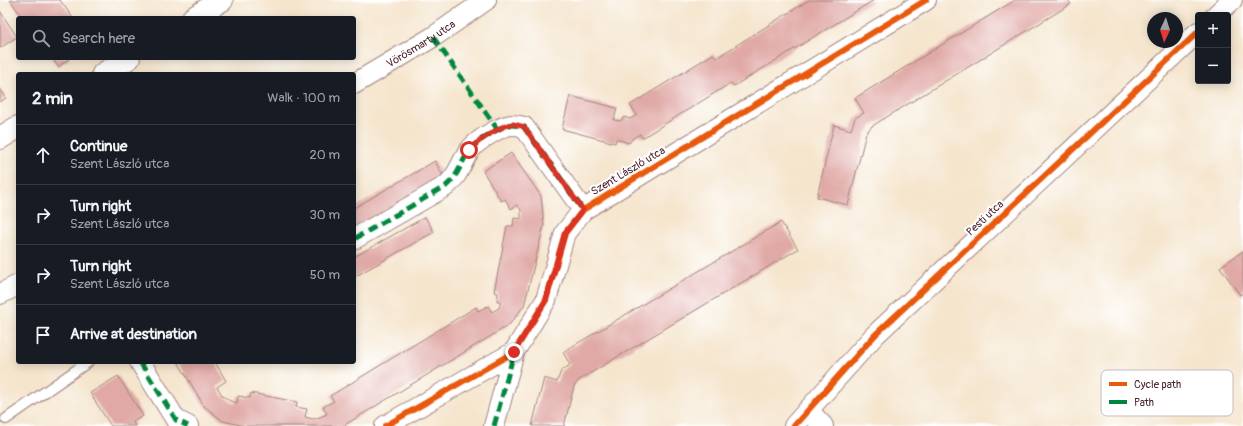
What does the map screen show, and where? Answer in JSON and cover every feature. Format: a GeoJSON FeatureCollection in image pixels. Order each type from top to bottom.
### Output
{"type":"FeatureCollection","features":[{"type":"Feature","properties":{"kind":"street"},"geometry":{"type":"LineString","coordinates":[[196,16],[222,0]]}},
{"type":"Feature","properties":{"kind":"street","name":"Vörösmarty utca"},"geometry":{"type":"LineString","coordinates":[[356,83],[433,37],[486,0]]}},
{"type":"Feature","properties":{"kind":"street","name":"Szent László utca"},"geometry":{"type":"LineString","coordinates":[[494,426],[514,352],[546,300],[565,233],[583,210],[926,0]]}},
{"type":"Feature","properties":{"kind":"street"},"geometry":{"type":"LineString","coordinates":[[1215,10],[1232,0]]}},
{"type":"Feature","properties":{"kind":"street","name":"Pesti utca"},"geometry":{"type":"LineString","coordinates":[[794,426],[875,335],[1195,35]]}},
{"type":"Feature","properties":{"kind":"street"},"geometry":{"type":"LineString","coordinates":[[106,72],[126,60]]}},
{"type":"Feature","properties":{"kind":"street"},"geometry":{"type":"LineString","coordinates":[[356,238],[446,186],[455,179],[469,150],[478,142],[511,124],[524,127],[583,210]]}},
{"type":"Feature","properties":{"kind":"street"},"geometry":{"type":"LineString","coordinates":[[0,138],[16,128]]}},
{"type":"Feature","properties":{"kind":"street"},"geometry":{"type":"LineString","coordinates":[[0,294],[16,286]]}},
{"type":"Feature","properties":{"kind":"street","name":"Szent László utca"},"geometry":{"type":"LineString","coordinates":[[385,426],[514,352]]}},
{"type":"Feature","properties":{"kind":"street"},"geometry":{"type":"LineString","coordinates":[[141,364],[180,424]]}},
{"type":"Feature","properties":{"kind":"street"},"geometry":{"type":"LineString","coordinates":[[808,410],[823,426]]}},
{"type":"Feature","properties":{"kind":"lane"},"geometry":{"type":"LineString","coordinates":[[6,419],[85,364]]}},
{"type":"Feature","properties":{"kind":"building"},"geometry":{"type":"Polygon","coordinates":[[[10,0],[60,0],[72,16],[22,16],[10,0]]]}},
{"type":"Feature","properties":{"kind":"building"},"geometry":{"type":"Polygon","coordinates":[[[809,0],[874,0],[734,86],[731,83],[642,138],[640,134],[633,138],[629,143],[616,139],[615,143],[562,129],[570,96],[617,108],[614,120],[620,121],[624,117],[630,119],[637,115],[630,105],[713,54],[716,58],[809,0]]]}},
{"type":"Feature","properties":{"kind":"building"},"geometry":{"type":"Polygon","coordinates":[[[1015,0],[1068,0],[1071,4],[872,126],[866,133],[848,205],[817,197],[834,125],[851,130],[855,118],[864,113],[855,98],[1015,0]]]}},
{"type":"Feature","properties":{"kind":"building"},"geometry":{"type":"Polygon","coordinates":[[[0,11],[16,38],[0,48],[0,11]]]}},
{"type":"Feature","properties":{"kind":"building"},"geometry":{"type":"Polygon","coordinates":[[[53,60],[67,60],[58,67],[53,60]]]}},
{"type":"Feature","properties":{"kind":"building"},"geometry":{"type":"Polygon","coordinates":[[[0,88],[6,98],[0,102],[0,88]]]}},
{"type":"Feature","properties":{"kind":"building"},"geometry":{"type":"Polygon","coordinates":[[[511,153],[541,196],[544,225],[524,306],[509,325],[343,426],[245,426],[223,421],[204,406],[179,364],[216,364],[226,381],[217,387],[222,395],[230,401],[237,403],[238,396],[250,398],[251,393],[297,402],[296,407],[307,409],[305,417],[313,419],[327,414],[323,407],[334,401],[330,396],[476,307],[478,311],[488,306],[492,312],[499,308],[501,301],[497,301],[498,293],[494,292],[507,226],[513,226],[514,218],[521,219],[521,210],[517,205],[511,209],[505,199],[501,201],[483,171],[511,153]]]}},
{"type":"Feature","properties":{"kind":"building"},"geometry":{"type":"Polygon","coordinates":[[[435,161],[443,176],[356,227],[356,207],[435,161]]]}},
{"type":"Feature","properties":{"kind":"building"},"geometry":{"type":"Polygon","coordinates":[[[425,217],[434,232],[356,276],[356,256],[425,217]]]}},
{"type":"Feature","properties":{"kind":"building"},"geometry":{"type":"Polygon","coordinates":[[[781,222],[798,249],[579,380],[574,386],[564,426],[532,426],[544,378],[557,382],[561,371],[570,365],[563,352],[781,222]]]}},
{"type":"Feature","properties":{"kind":"building"},"geometry":{"type":"Polygon","coordinates":[[[1243,251],[1243,293],[1240,295],[1220,267],[1243,251]]]}},
{"type":"Feature","properties":{"kind":"building"},"geometry":{"type":"Polygon","coordinates":[[[118,376],[143,416],[133,422],[135,426],[111,426],[90,393],[118,376]]]}},
{"type":"Feature","properties":{"kind":"marked path"},"geometry":{"type":"LineString","coordinates":[[433,37],[498,130]]}},
{"type":"Feature","properties":{"kind":"marked path"},"geometry":{"type":"LineString","coordinates":[[356,238],[446,186],[451,182],[473,146],[483,138],[502,128],[512,125],[524,127],[583,210]]}},
{"type":"Feature","properties":{"kind":"marked path"},"geometry":{"type":"LineString","coordinates":[[494,426],[514,353]]}},
{"type":"Feature","properties":{"kind":"marked path"},"geometry":{"type":"LineString","coordinates":[[141,364],[176,420],[188,426]]}},
{"type":"Feature","properties":{"kind":"cycle path"},"geometry":{"type":"LineString","coordinates":[[385,426],[514,352],[546,300],[565,233],[583,210],[926,0]]}},
{"type":"Feature","properties":{"kind":"cycle path"},"geometry":{"type":"LineString","coordinates":[[794,426],[875,335],[1195,35]]}},
{"type":"Feature","properties":{"kind":"route"},"geometry":{"type":"LineString","coordinates":[[469,150],[478,142],[511,124],[524,127],[583,210],[565,233],[546,300],[514,352]]}}]}
